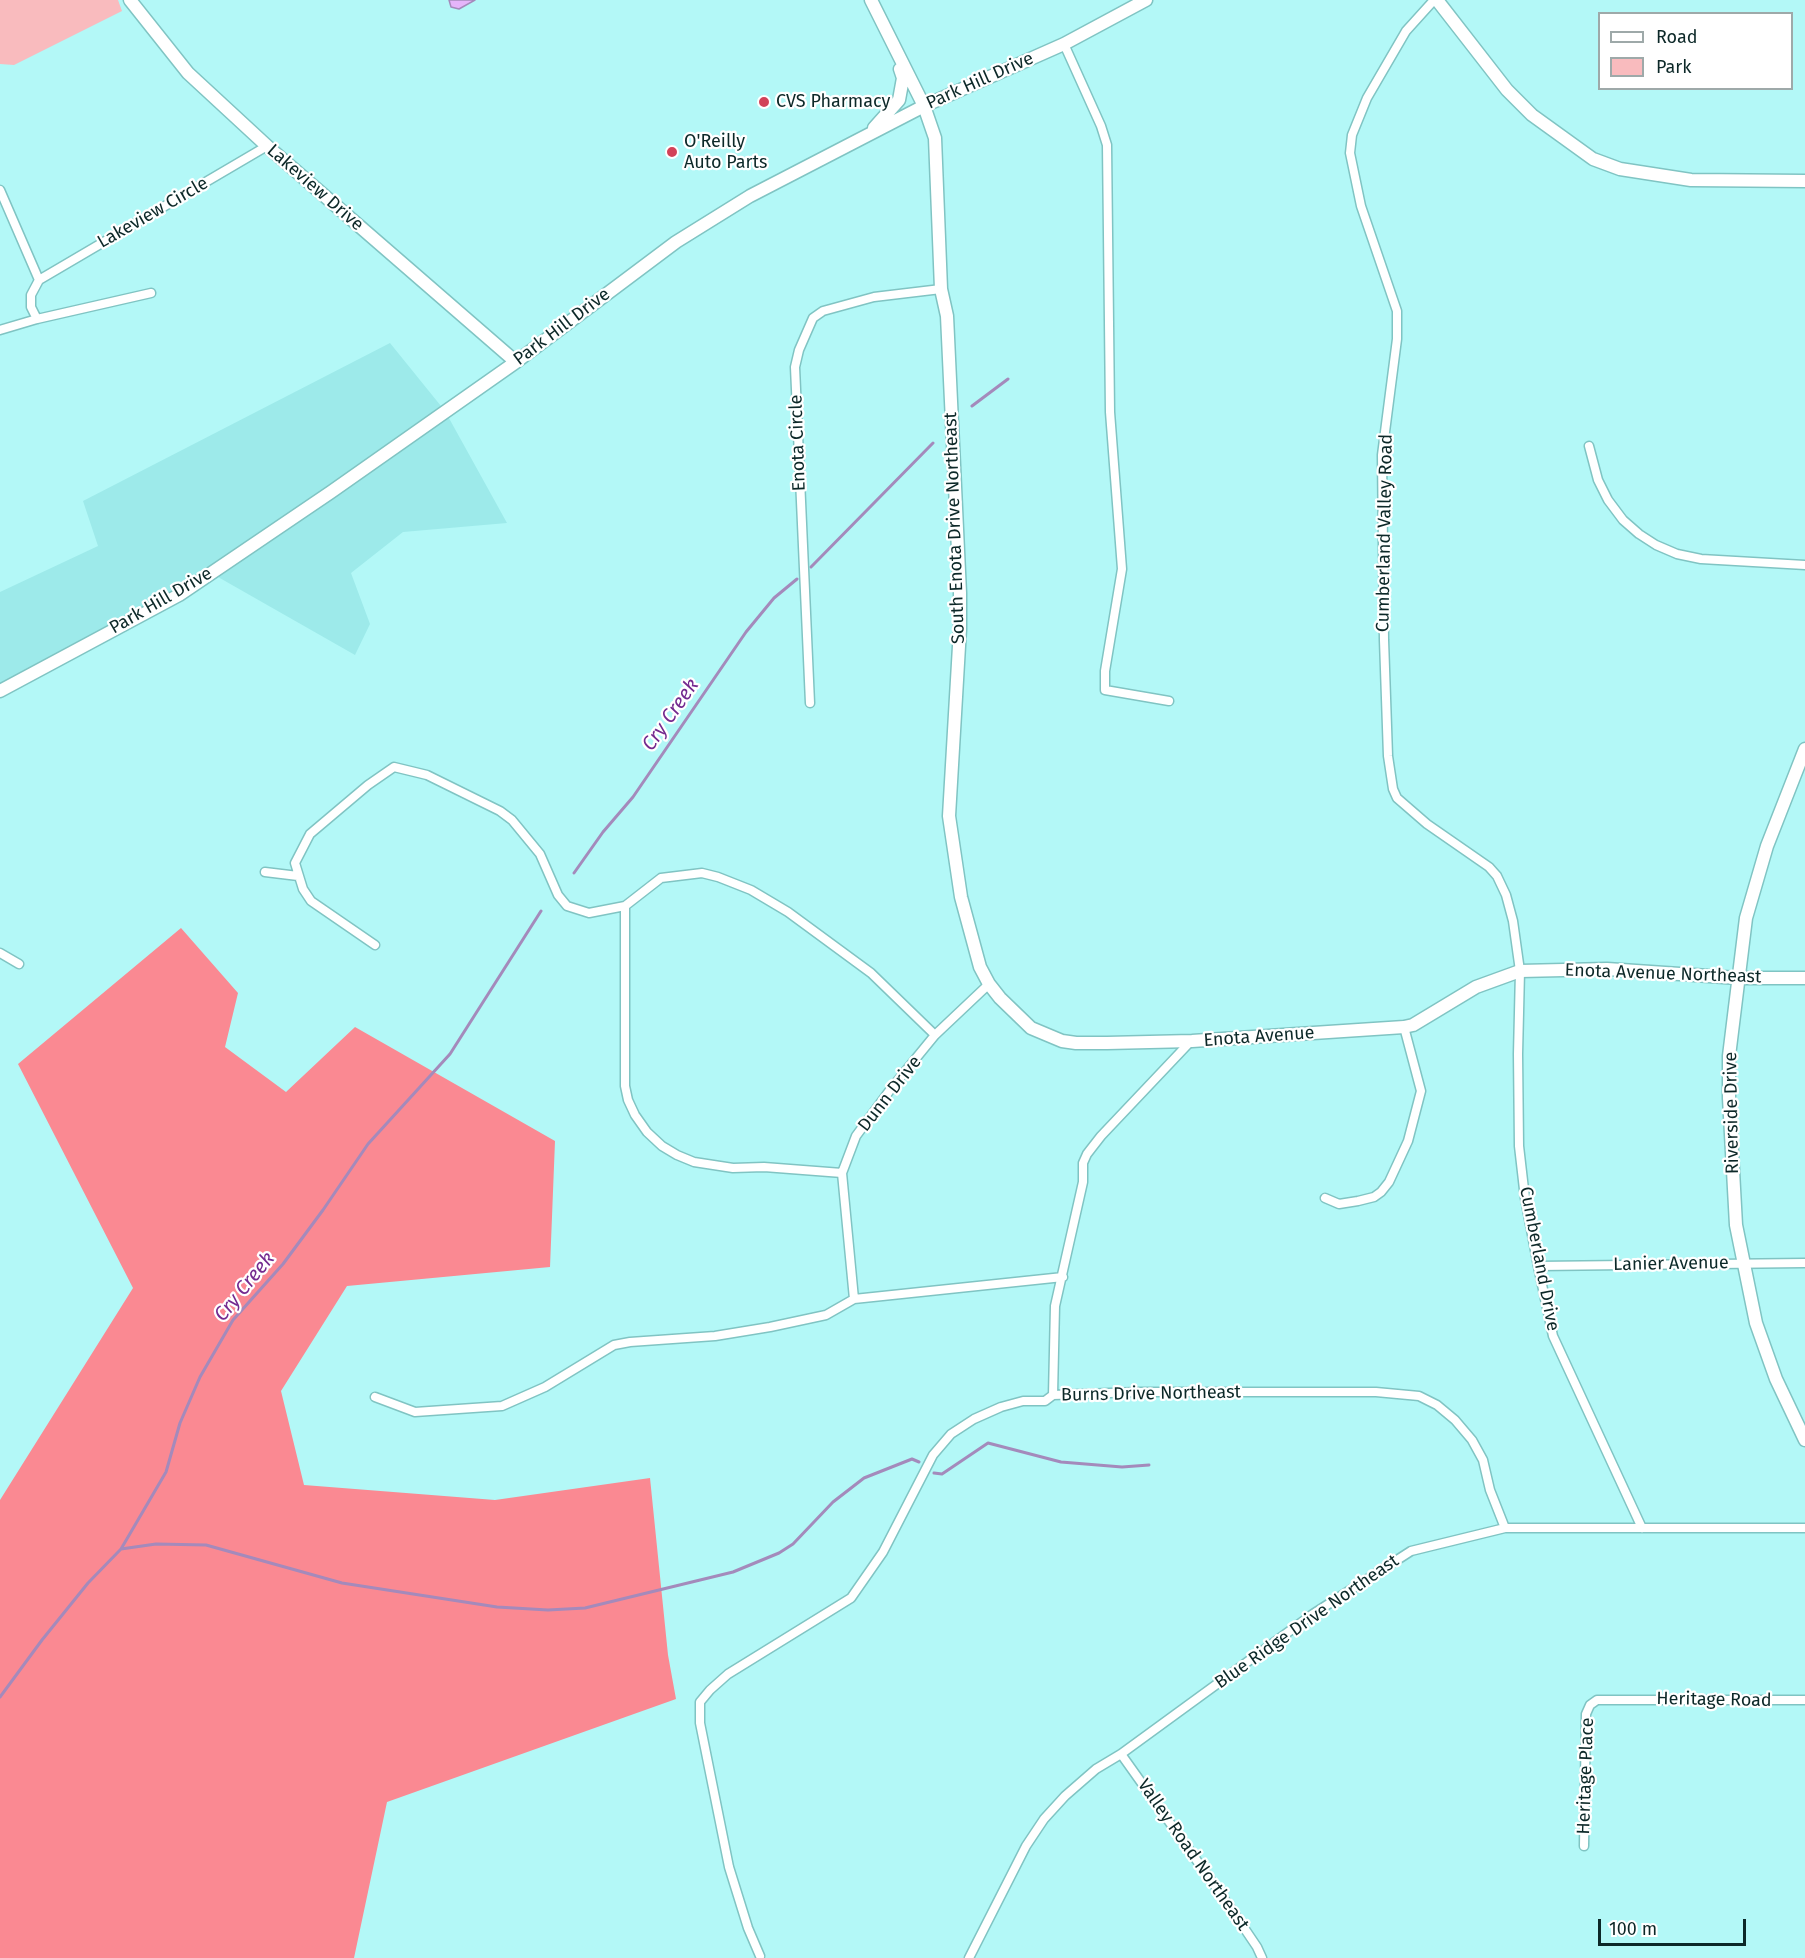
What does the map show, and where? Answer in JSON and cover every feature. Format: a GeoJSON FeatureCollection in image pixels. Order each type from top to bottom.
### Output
{"type":"FeatureCollection","features":[{"type":"Feature","properties":{"kind":"street","name":"Lakeview Drive"},"geometry":{"type":"LineString","coordinates":[[130,0],[188,73],[267,146],[516,362]]}},
{"type":"Feature","properties":{"kind":"street","name":"South Enota Drive Northeast"},"geometry":{"type":"LineString","coordinates":[[871,0],[924,106],[935,138],[941,289],[947,316],[960,593],[950,816],[961,897],[980,966],[989,984],[1000,998],[1031,1029],[1062,1041],[1107,1044],[1192,1041]]}},
{"type":"Feature","properties":{"kind":"street","name":"Park Hill Drive"},"geometry":{"type":"LineString","coordinates":[[0,692],[179,595],[516,362],[676,242],[750,196],[924,106],[1064,44],[1130,3],[1146,0]]}},
{"type":"Feature","properties":{"kind":"street"},"geometry":{"type":"LineString","coordinates":[[1436,0],[1507,90],[1532,115],[1593,159],[1620,169],[1691,180],[1805,181]]}},
{"type":"Feature","properties":{"kind":"street","name":"Cumberland Valley Road"},"geometry":{"type":"LineString","coordinates":[[1436,0],[1406,31],[1367,98],[1352,135],[1350,153],[1361,206],[1397,311],[1397,339],[1382,455],[1388,756],[1393,789],[1397,798],[1426,824],[1489,867],[1497,876],[1506,895],[1513,921],[1521,971]]}},
{"type":"Feature","properties":{"kind":"street"},"geometry":{"type":"LineString","coordinates":[[1064,44],[1101,126],[1107,145],[1110,412],[1122,568],[1105,690],[1169,701]]}},
{"type":"Feature","properties":{"kind":"street"},"geometry":{"type":"LineString","coordinates":[[870,133],[899,100],[903,78],[897,53]]}},
{"type":"Feature","properties":{"kind":"street","name":"Lakeview Circle"},"geometry":{"type":"LineString","coordinates":[[39,280],[267,146]]}},
{"type":"Feature","properties":{"kind":"street"},"geometry":{"type":"LineString","coordinates":[[0,190],[39,280],[31,295],[31,307],[37,319]]}},
{"type":"Feature","properties":{"kind":"street","name":"Enota Circle"},"geometry":{"type":"LineString","coordinates":[[810,703],[795,367],[799,350],[813,318],[823,311],[874,297],[941,289]]}},
{"type":"Feature","properties":{"kind":"street"},"geometry":{"type":"LineString","coordinates":[[0,330],[37,319],[151,293]]}},
{"type":"Feature","properties":{"kind":"street"},"geometry":{"type":"LineString","coordinates":[[1589,446],[1593,464],[1608,500],[1623,520],[1638,534],[1656,545],[1677,554],[1701,559],[1805,565]]}},
{"type":"Feature","properties":{"kind":"street","name":"Riverside Drive"},"geometry":{"type":"LineString","coordinates":[[1804,757],[1767,846],[1746,918],[1730,1056],[1728,1098],[1736,1225],[1756,1323],[1776,1379],[1805,1440]]}},
{"type":"Feature","properties":{"kind":"street"},"geometry":{"type":"LineString","coordinates":[[375,945],[311,901],[303,889],[295,863],[310,834],[368,785],[394,767],[428,775],[500,811],[512,820],[540,854],[558,896],[567,906],[589,913],[625,906],[661,878],[702,873],[718,876],[751,890],[788,912],[871,973],[935,1035]]}},
{"type":"Feature","properties":{"kind":"street"},"geometry":{"type":"LineString","coordinates":[[265,872],[298,876]]}},
{"type":"Feature","properties":{"kind":"street"},"geometry":{"type":"LineString","coordinates":[[625,906],[625,1086],[628,1100],[647,1132],[677,1155],[694,1162],[733,1168],[764,1167],[842,1173]]}},
{"type":"Feature","properties":{"kind":"street"},"geometry":{"type":"LineString","coordinates":[[0,953],[19,964]]}},
{"type":"Feature","properties":{"kind":"street","name":"Enota Avenue Northeast"},"geometry":{"type":"LineString","coordinates":[[1521,971],[1607,969],[1738,978],[1805,978]]}},
{"type":"Feature","properties":{"kind":"street","name":"Enota Avenue"},"geometry":{"type":"LineString","coordinates":[[1053,1395],[1055,1306],[1083,1182],[1083,1163],[1101,1136],[1192,1041],[1404,1027],[1413,1025],[1476,987],[1521,971]]}},
{"type":"Feature","properties":{"kind":"street","name":"Cumberland Drive"},"geometry":{"type":"LineString","coordinates":[[1521,971],[1518,1054],[1519,1146],[1525,1197],[1553,1336],[1642,1528]]}},
{"type":"Feature","properties":{"kind":"street","name":"Dunn Drive"},"geometry":{"type":"LineString","coordinates":[[854,1299],[842,1173],[856,1136],[935,1035],[989,984]]}},
{"type":"Feature","properties":{"kind":"street"},"geometry":{"type":"LineString","coordinates":[[1325,1198],[1338,1204],[1374,1197],[1389,1182],[1408,1141],[1421,1091],[1404,1027]]}},
{"type":"Feature","properties":{"kind":"street","name":"Lanier Avenue"},"geometry":{"type":"LineString","coordinates":[[1538,1266],[1805,1263]]}},
{"type":"Feature","properties":{"kind":"street"},"geometry":{"type":"LineString","coordinates":[[375,1397],[415,1412],[502,1406],[545,1387],[614,1345],[715,1336],[770,1327],[826,1315],[854,1299],[1063,1277]]}},
{"type":"Feature","properties":{"kind":"street","name":"Burns Drive Northeast"},"geometry":{"type":"LineString","coordinates":[[760,1957],[748,1928],[729,1867],[700,1723],[700,1702],[728,1674],[851,1598],[883,1552],[933,1455],[951,1434],[974,1419],[1001,1407],[1023,1401],[1045,1401],[1053,1395],[1138,1392],[1376,1392],[1419,1396],[1437,1405],[1455,1420],[1472,1440],[1483,1460],[1505,1528]]}},
{"type":"Feature","properties":{"kind":"street","name":"Blue Ridge Drive Northeast"},"geometry":{"type":"LineString","coordinates":[[969,1958],[1026,1846],[1065,1796],[1096,1769],[1121,1754],[1313,1614],[1411,1551],[1505,1528],[1805,1528]]}},
{"type":"Feature","properties":{"kind":"street","name":"Heritage Road"},"geometry":{"type":"LineString","coordinates":[[1623,1699],[1805,1700]]}},
{"type":"Feature","properties":{"kind":"street","name":"Heritage Place"},"geometry":{"type":"LineString","coordinates":[[1584,1846],[1586,1714],[1590,1705],[1597,1700],[1623,1699]]}},
{"type":"Feature","properties":{"kind":"street","name":"Valley Road Northeast"},"geometry":{"type":"LineString","coordinates":[[1121,1754],[1257,1947],[1262,1958]]}},
{"type":"Feature","properties":{"kind":"shaded area"},"geometry":{"type":"Polygon","coordinates":[[[449,0],[475,0],[459,9],[451,7],[449,0]]]}},
{"type":"Feature","properties":{"kind":"shaded area"},"geometry":{"type":"Polygon","coordinates":[[[390,343],[445,411],[507,523],[403,532],[351,573],[370,624],[355,655],[218,577],[0,692],[0,592],[98,546],[83,501],[390,343]]]}},
{"type":"Feature","properties":{"kind":"shaded area"},"geometry":{"type":"Polygon","coordinates":[[[181,928],[238,993],[225,1047],[286,1092],[355,1027],[555,1141],[550,1267],[347,1286],[281,1391],[304,1485],[495,1500],[650,1478],[668,1655],[676,1699],[387,1802],[354,1958],[0,1958],[0,1500],[133,1288],[18,1064],[181,928]]]}},
{"type":"Feature","properties":{"kind":"green space"},"geometry":{"type":"Polygon","coordinates":[[[0,0],[118,0],[122,11],[14,65],[0,64],[0,0]]]}},
{"type":"Feature","properties":{"kind":"waterway","name":"Cry Creek"},"geometry":{"type":"LineString","coordinates":[[972,406],[1008,379]]}},
{"type":"Feature","properties":{"kind":"waterway","name":"Cry Creek"},"geometry":{"type":"LineString","coordinates":[[811,567],[933,443]]}},
{"type":"Feature","properties":{"kind":"waterway","name":"Cry Creek"},"geometry":{"type":"LineString","coordinates":[[574,873],[603,832],[633,797],[746,632],[774,598],[797,579]]}},
{"type":"Feature","properties":{"kind":"waterway","name":"Cry Creek"},"geometry":{"type":"LineString","coordinates":[[0,1697],[88,1583],[121,1549],[166,1472],[180,1423],[200,1377],[233,1320],[283,1264],[368,1144],[450,1054],[541,911]]}},
{"type":"Feature","properties":{"kind":"waterway"},"geometry":{"type":"LineString","coordinates":[[934,1473],[942,1474],[988,1443],[1061,1462],[1122,1467],[1149,1465]]}},
{"type":"Feature","properties":{"kind":"waterway"},"geometry":{"type":"LineString","coordinates":[[121,1549],[156,1544],[206,1545],[342,1583],[497,1607],[548,1610],[585,1608],[733,1572],[779,1553],[793,1544],[833,1502],[864,1478],[912,1459],[919,1462]]}},
{"type":"Feature","properties":{"kind":"place","name":"CVS Pharmacy"},"geometry":{"type":"Point","coordinates":[764,102]}},
{"type":"Feature","properties":{"kind":"place","name":"O'Reilly Auto Parts"},"geometry":{"type":"Point","coordinates":[672,152]}}]}
